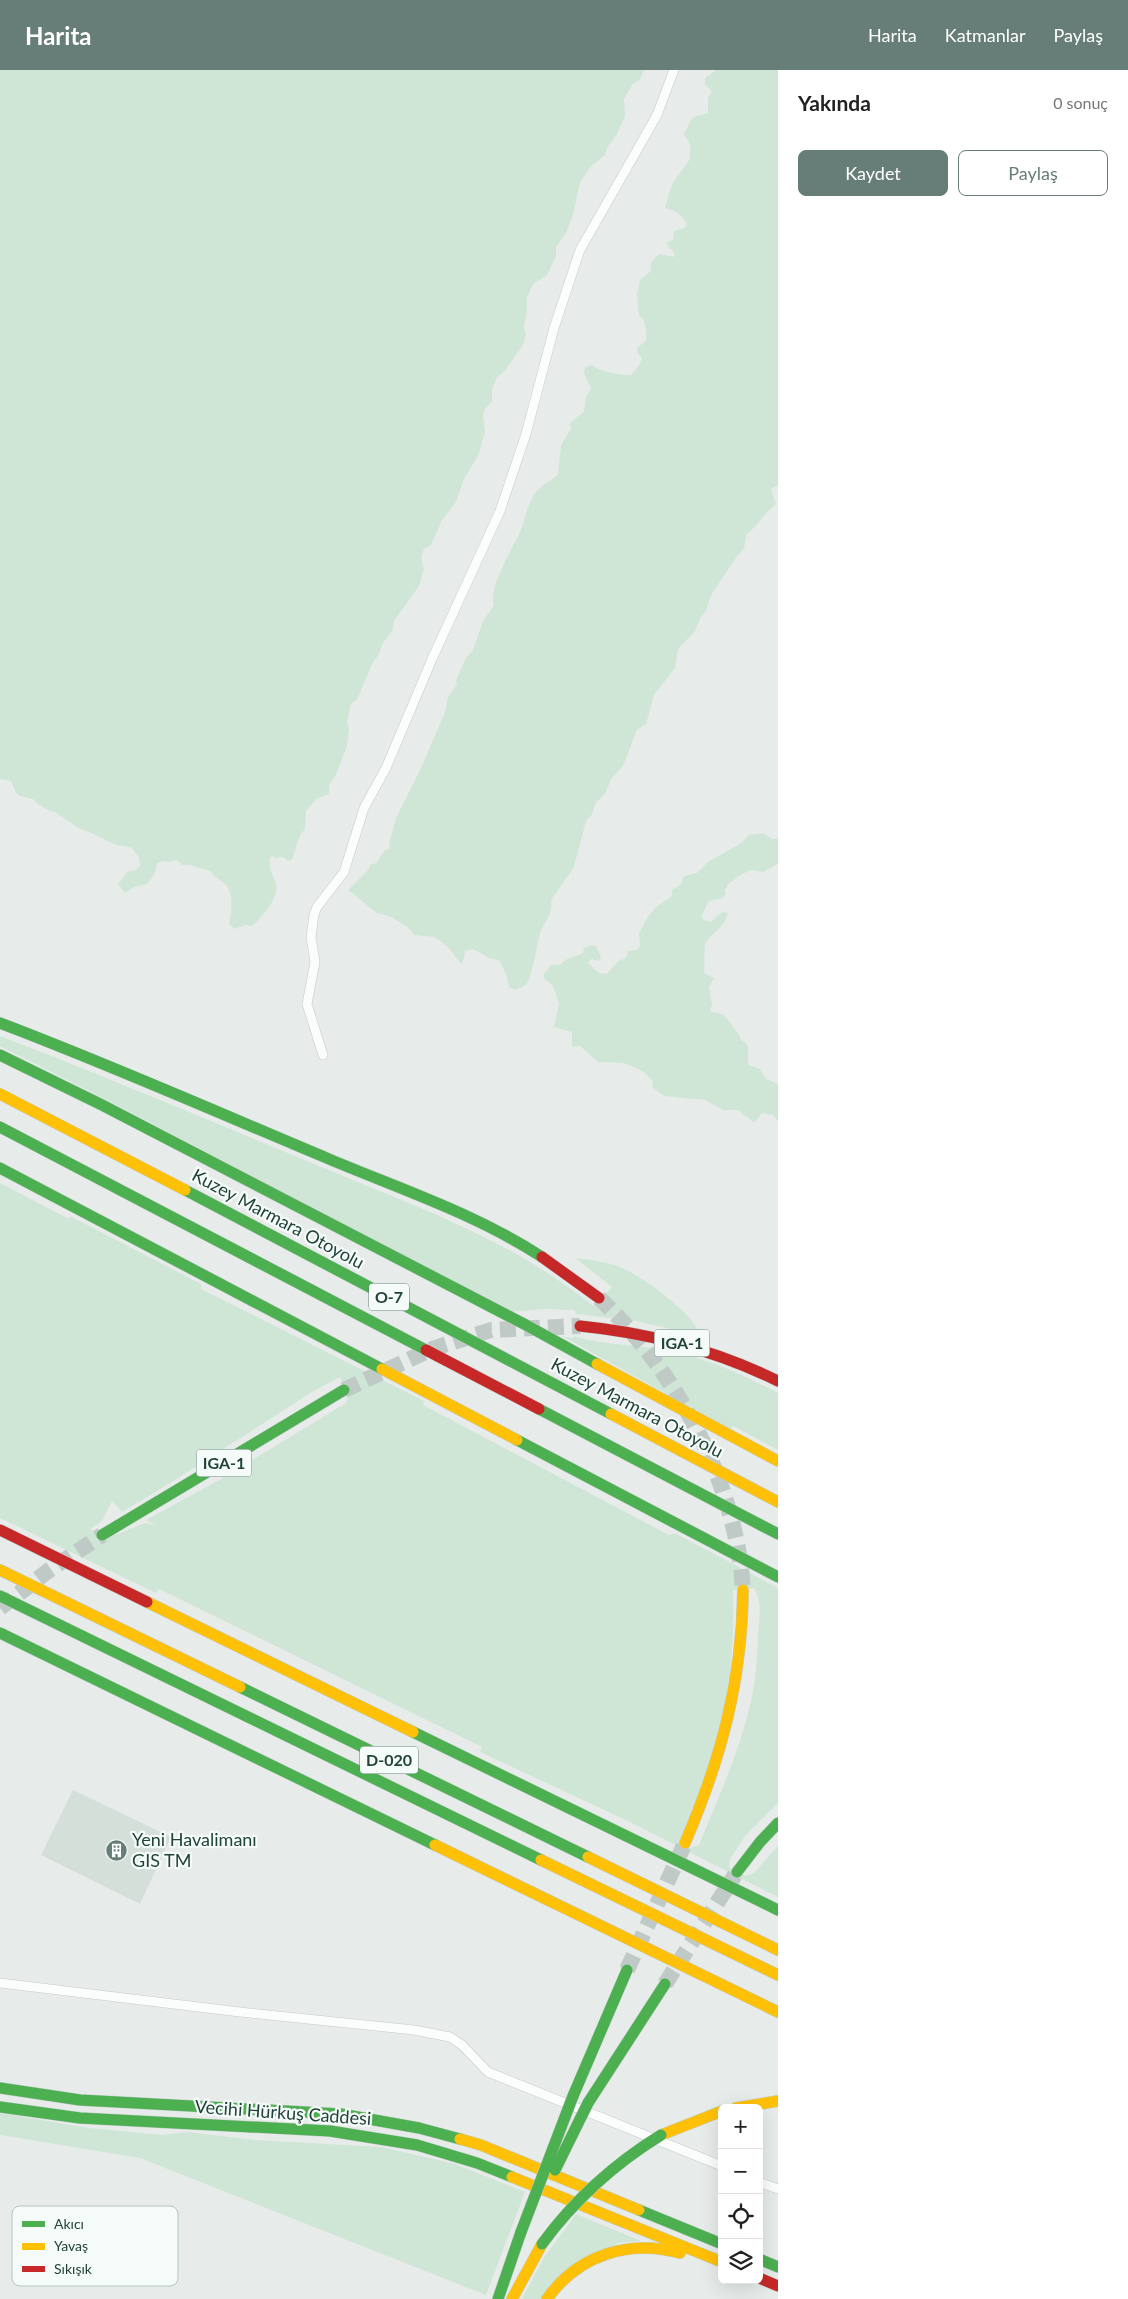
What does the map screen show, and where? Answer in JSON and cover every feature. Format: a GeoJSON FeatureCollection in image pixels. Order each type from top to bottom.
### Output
{"type":"FeatureCollection","features":[{"type":"Feature","properties":{"kind":"main road"},"geometry":{"type":"LineString","coordinates":[[0,1023],[189,1100],[497,1232],[552,1262],[599,1298]]}},
{"type":"Feature","properties":{"kind":"main road"},"geometry":{"type":"LineString","coordinates":[[0,1055],[102,1105],[526,1325],[642,1390],[778,1462]]}},
{"type":"Feature","properties":{"kind":"main road","name":"Kuzey Marmara Otoyolu"},"geometry":{"type":"LineString","coordinates":[[0,1094],[282,1240],[778,1502]]}},
{"type":"Feature","properties":{"kind":"main road","name":"O-7"},"geometry":{"type":"LineString","coordinates":[[0,1127],[778,1534]]}},
{"type":"Feature","properties":{"kind":"main road"},"geometry":{"type":"LineString","coordinates":[[0,1168],[778,1577]]}},
{"type":"Feature","properties":{"kind":"main road","name":"IGA-1"},"geometry":{"type":"LineString","coordinates":[[580,1326],[627,1331],[700,1348],[739,1362],[778,1380]]}},
{"type":"Feature","properties":{"kind":"main road","name":"IGA-1"},"geometry":{"type":"LineString","coordinates":[[102,1535],[344,1390]]}},
{"type":"Feature","properties":{"kind":"main road"},"geometry":{"type":"LineString","coordinates":[[0,1530],[778,1910]]}},
{"type":"Feature","properties":{"kind":"main road","name":"D-020"},"geometry":{"type":"LineString","coordinates":[[0,1570],[778,1950]]}},
{"type":"Feature","properties":{"kind":"main road"},"geometry":{"type":"LineString","coordinates":[[685,1843],[716,1766],[731,1716],[741,1660],[743,1590]]}},
{"type":"Feature","properties":{"kind":"main road","name":"D-020"},"geometry":{"type":"LineString","coordinates":[[0,1596],[778,1975]]}},
{"type":"Feature","properties":{"kind":"main road"},"geometry":{"type":"LineString","coordinates":[[0,1633],[778,2012]]}},
{"type":"Feature","properties":{"kind":"main road"},"geometry":{"type":"LineString","coordinates":[[738,1872],[760,1842],[778,1823]]}},
{"type":"Feature","properties":{"kind":"main road"},"geometry":{"type":"LineString","coordinates":[[502,2299],[572,2096],[627,1970]]}},
{"type":"Feature","properties":{"kind":"main road"},"geometry":{"type":"LineString","coordinates":[[498,2299],[525,2233],[588,2102],[665,1984]]}},
{"type":"Feature","properties":{"kind":"main road","name":"Vecihi Hürkuş Caddesi"},"geometry":{"type":"LineString","coordinates":[[0,2088],[70,2099],[341,2114],[419,2128],[481,2145],[718,2242]]}},
{"type":"Feature","properties":{"kind":"main road"},"geometry":{"type":"LineString","coordinates":[[760,2104],[778,2101]]}},
{"type":"Feature","properties":{"kind":"main road","name":"Vecihi Hürkuş Caddesi"},"geometry":{"type":"LineString","coordinates":[[0,2107],[80,2118],[312,2129],[389,2139],[477,2163],[718,2261]]}},
{"type":"Feature","properties":{"kind":"main road"},"geometry":{"type":"LineString","coordinates":[[512,2299],[542,2244],[581,2196],[606,2172],[632,2152],[661,2135],[718,2112]]}},
{"type":"Feature","properties":{"kind":"main road"},"geometry":{"type":"LineString","coordinates":[[547,2299],[574,2270],[604,2253],[622,2248],[647,2247],[710,2258]]}},
{"type":"Feature","properties":{"kind":"main road"},"geometry":{"type":"LineString","coordinates":[[763,2261],[778,2267]]}},
{"type":"Feature","properties":{"kind":"main road"},"geometry":{"type":"LineString","coordinates":[[763,2280],[778,2286]]}},
{"type":"Feature","properties":{"kind":"street"},"geometry":{"type":"LineString","coordinates":[[323,1056],[307,1004],[315,962],[311,938],[317,906],[344,872],[364,808],[389,762],[432,659],[500,511],[526,434],[554,328],[580,250],[657,115],[674,70]]}},
{"type":"Feature","properties":{"kind":"street"},"geometry":{"type":"LineString","coordinates":[[0,1983],[240,2012],[414,2030],[450,2038],[462,2045],[488,2072],[718,2164]]}},
{"type":"Feature","properties":{"kind":"street"},"geometry":{"type":"LineString","coordinates":[[763,2183],[778,2189]]}},
{"type":"Feature","properties":{"kind":"shaded area"},"geometry":{"type":"Polygon","coordinates":[[[73,1790],[171,1837],[140,1904],[41,1855],[73,1790]]]}},
{"type":"Feature","properties":{"kind":"green space"},"geometry":{"type":"Polygon","coordinates":[[[0,70],[644,70],[640,79],[633,84],[624,99],[625,116],[616,136],[608,146],[605,155],[590,167],[580,183],[573,215],[566,233],[556,247],[556,256],[547,275],[533,284],[527,298],[524,326],[526,335],[523,345],[503,373],[497,377],[492,389],[492,401],[485,409],[483,415],[485,432],[478,456],[464,479],[456,502],[442,520],[431,545],[424,549],[421,557],[424,569],[419,586],[394,621],[393,630],[383,643],[379,654],[372,664],[357,700],[351,704],[347,722],[349,728],[347,746],[336,775],[329,785],[329,794],[316,799],[306,811],[305,829],[300,835],[292,860],[288,861],[283,857],[276,858],[273,856],[270,858],[270,868],[277,889],[273,900],[261,918],[252,926],[245,925],[234,929],[229,924],[231,898],[225,884],[210,871],[190,865],[182,865],[177,860],[157,863],[155,873],[147,884],[134,887],[125,893],[118,884],[127,872],[135,870],[140,866],[139,857],[131,847],[116,845],[78,828],[55,812],[39,805],[33,799],[20,796],[16,793],[11,781],[0,779],[0,70]]]}},
{"type":"Feature","properties":{"kind":"green space"},"geometry":{"type":"Polygon","coordinates":[[[716,70],[778,70],[778,485],[771,489],[776,504],[746,535],[744,549],[711,595],[706,611],[695,631],[678,649],[675,668],[654,695],[646,724],[637,730],[623,766],[611,779],[606,792],[596,803],[591,816],[586,821],[574,867],[551,900],[551,910],[540,932],[529,980],[526,985],[515,990],[509,987],[506,974],[499,960],[489,958],[473,949],[465,951],[461,964],[448,947],[434,937],[415,935],[406,926],[391,917],[377,913],[348,890],[369,869],[370,865],[376,863],[385,850],[388,850],[390,847],[389,843],[396,818],[422,766],[445,712],[448,697],[457,684],[456,680],[466,658],[473,650],[483,621],[494,605],[493,597],[498,578],[521,530],[529,504],[537,491],[558,474],[561,445],[571,429],[570,423],[584,412],[586,397],[591,389],[584,373],[585,367],[592,365],[611,373],[631,375],[642,359],[637,351],[638,347],[646,341],[646,326],[639,315],[637,295],[640,280],[651,271],[652,261],[660,254],[673,257],[675,254],[666,243],[673,240],[674,231],[685,228],[687,224],[678,213],[665,208],[672,184],[690,159],[690,144],[684,134],[692,119],[708,113],[708,98],[712,91],[705,85],[705,78],[716,70]]]}},
{"type":"Feature","properties":{"kind":"green space"},"geometry":{"type":"Polygon","coordinates":[[[763,833],[772,839],[778,839],[778,864],[763,872],[752,870],[742,874],[728,884],[723,898],[709,901],[702,915],[703,920],[711,922],[722,912],[728,913],[724,923],[709,938],[705,945],[704,973],[714,978],[709,987],[712,1005],[710,1011],[724,1015],[741,1040],[747,1044],[749,1065],[760,1069],[766,1079],[778,1084],[778,1121],[773,1115],[762,1113],[753,1122],[738,1110],[723,1110],[705,1100],[664,1096],[652,1087],[653,1081],[644,1072],[623,1063],[598,1062],[580,1046],[572,1047],[572,1032],[554,1027],[559,1003],[553,986],[544,978],[544,974],[551,965],[560,965],[565,960],[583,953],[584,948],[591,945],[597,947],[601,958],[599,961],[591,959],[588,963],[599,973],[607,974],[618,961],[626,958],[628,951],[637,950],[640,946],[639,934],[647,918],[656,907],[672,896],[672,890],[681,884],[684,876],[697,873],[708,862],[741,843],[749,835],[763,833]]]}},
{"type":"Feature","properties":{"kind":"green space"},"geometry":{"type":"Polygon","coordinates":[[[0,1036],[80,1067],[462,1226],[530,1262],[593,1306],[612,1287],[575,1258],[606,1263],[624,1269],[644,1280],[668,1298],[697,1327],[701,1336],[636,1321],[576,1314],[575,1310],[545,1309],[509,1312],[105,1099],[0,1046],[0,1036]]]}},
{"type":"Feature","properties":{"kind":"green space"},"geometry":{"type":"Polygon","coordinates":[[[0,1183],[67,1218],[72,1217],[201,1284],[201,1289],[424,1401],[423,1405],[669,1535],[675,1533],[778,1588],[778,1803],[745,1836],[730,1859],[729,1868],[745,1876],[754,1873],[778,1846],[778,1897],[630,1822],[480,1752],[482,1747],[159,1589],[156,1593],[0,1518],[0,1183]],[[340,1377],[312,1392],[122,1512],[112,1501],[102,1521],[90,1529],[108,1538],[145,1523],[156,1525],[146,1520],[221,1479],[346,1403],[349,1395],[340,1377]],[[754,1588],[733,1590],[731,1663],[726,1699],[710,1761],[681,1842],[691,1848],[699,1845],[721,1792],[741,1738],[751,1701],[756,1669],[760,1611],[759,1599],[754,1588]]]}},
{"type":"Feature","properties":{"kind":"green space"},"geometry":{"type":"Polygon","coordinates":[[[562,1336],[573,1338],[575,1336],[604,1343],[675,1352],[735,1372],[778,1393],[778,1450],[733,1426],[730,1429],[562,1336]]]}},
{"type":"Feature","properties":{"kind":"green space"},"geometry":{"type":"Polygon","coordinates":[[[0,2113],[89,2128],[163,2135],[187,2132],[255,2140],[382,2147],[455,2164],[525,2192],[486,2295],[140,2158],[0,2135],[0,2113]]]}},
{"type":"Feature","properties":{"kind":"green space"},"geometry":{"type":"Polygon","coordinates":[[[576,2214],[641,2241],[618,2243],[541,2299],[522,2299],[543,2259],[576,2214]]]}},
{"type":"Feature","properties":{"kind":"tunnel"},"geometry":{"type":"LineString","coordinates":[[599,1298],[627,1327],[653,1359],[677,1394],[698,1431],[715,1470],[729,1510],[738,1550],[743,1590]]}},
{"type":"Feature","properties":{"kind":"tunnel"},"geometry":{"type":"LineString","coordinates":[[344,1390],[432,1349],[491,1330],[580,1326]]}},
{"type":"Feature","properties":{"kind":"tunnel"},"geometry":{"type":"LineString","coordinates":[[0,1608],[48,1571],[102,1535]]}},
{"type":"Feature","properties":{"kind":"tunnel"},"geometry":{"type":"LineString","coordinates":[[627,1970],[685,1843]]}},
{"type":"Feature","properties":{"kind":"tunnel"},"geometry":{"type":"LineString","coordinates":[[665,1984],[735,1875]]}},
{"type":"Feature","properties":{"kind":"traffic: fast"},"geometry":{"type":"LineString","coordinates":[[0,1023],[124,1072],[437,1203],[491,1228],[542,1257]]}},
{"type":"Feature","properties":{"kind":"traffic: fast"},"geometry":{"type":"LineString","coordinates":[[0,1055],[102,1105],[526,1325],[597,1364]]}},
{"type":"Feature","properties":{"kind":"traffic: fast"},"geometry":{"type":"LineString","coordinates":[[0,1127],[426,1350]]}},
{"type":"Feature","properties":{"kind":"traffic: fast"},"geometry":{"type":"LineString","coordinates":[[0,1168],[382,1369]]}},
{"type":"Feature","properties":{"kind":"traffic: fast"},"geometry":{"type":"LineString","coordinates":[[185,1190],[611,1414]]}},
{"type":"Feature","properties":{"kind":"traffic: fast"},"geometry":{"type":"LineString","coordinates":[[102,1535],[344,1390]]}},
{"type":"Feature","properties":{"kind":"traffic: fast"},"geometry":{"type":"LineString","coordinates":[[539,1409],[778,1534]]}},
{"type":"Feature","properties":{"kind":"traffic: fast"},"geometry":{"type":"LineString","coordinates":[[517,1440],[778,1577]]}},
{"type":"Feature","properties":{"kind":"traffic: fast"},"geometry":{"type":"LineString","coordinates":[[0,1596],[541,1860]]}},
{"type":"Feature","properties":{"kind":"traffic: fast"},"geometry":{"type":"LineString","coordinates":[[0,1633],[435,1845]]}},
{"type":"Feature","properties":{"kind":"traffic: fast"},"geometry":{"type":"LineString","coordinates":[[240,1687],[588,1857]]}},
{"type":"Feature","properties":{"kind":"traffic: fast"},"geometry":{"type":"LineString","coordinates":[[413,1732],[778,1910]]}},
{"type":"Feature","properties":{"kind":"traffic: fast"},"geometry":{"type":"LineString","coordinates":[[737,1872],[760,1842],[778,1823]]}},
{"type":"Feature","properties":{"kind":"traffic: fast"},"geometry":{"type":"LineString","coordinates":[[573,2096],[627,1970]]}},
{"type":"Feature","properties":{"kind":"traffic: fast"},"geometry":{"type":"LineString","coordinates":[[588,2103],[665,1984]]}},
{"type":"Feature","properties":{"kind":"traffic: fast"},"geometry":{"type":"LineString","coordinates":[[0,2088],[80,2100],[341,2114],[419,2128],[460,2139]]}},
{"type":"Feature","properties":{"kind":"traffic: fast"},"geometry":{"type":"LineString","coordinates":[[521,2232],[573,2096]]}},
{"type":"Feature","properties":{"kind":"traffic: fast"},"geometry":{"type":"LineString","coordinates":[[555,2170],[588,2103]]}},
{"type":"Feature","properties":{"kind":"traffic: fast"},"geometry":{"type":"LineString","coordinates":[[0,2107],[80,2118],[330,2131],[417,2145],[477,2163],[512,2177]]}},
{"type":"Feature","properties":{"kind":"traffic: fast"},"geometry":{"type":"LineString","coordinates":[[542,2244],[568,2212],[611,2170],[661,2135]]}},
{"type":"Feature","properties":{"kind":"traffic: fast"},"geometry":{"type":"LineString","coordinates":[[639,2210],[718,2242]]}},
{"type":"Feature","properties":{"kind":"traffic: fast"},"geometry":{"type":"LineString","coordinates":[[498,2299],[521,2232]]}},
{"type":"Feature","properties":{"kind":"traffic: fast"},"geometry":{"type":"LineString","coordinates":[[763,2261],[778,2267]]}},
{"type":"Feature","properties":{"kind":"traffic: slow"},"geometry":{"type":"LineString","coordinates":[[0,1094],[185,1190]]}},
{"type":"Feature","properties":{"kind":"traffic: slow"},"geometry":{"type":"LineString","coordinates":[[597,1364],[778,1461]]}},
{"type":"Feature","properties":{"kind":"traffic: slow"},"geometry":{"type":"LineString","coordinates":[[382,1369],[517,1440]]}},
{"type":"Feature","properties":{"kind":"traffic: slow"},"geometry":{"type":"LineString","coordinates":[[611,1414],[778,1502]]}},
{"type":"Feature","properties":{"kind":"traffic: slow"},"geometry":{"type":"LineString","coordinates":[[0,1570],[240,1687]]}},
{"type":"Feature","properties":{"kind":"traffic: slow"},"geometry":{"type":"LineString","coordinates":[[685,1843],[709,1781],[727,1720],[739,1657],[743,1590]]}},
{"type":"Feature","properties":{"kind":"traffic: slow"},"geometry":{"type":"LineString","coordinates":[[147,1602],[413,1732]]}},
{"type":"Feature","properties":{"kind":"traffic: slow"},"geometry":{"type":"LineString","coordinates":[[435,1845],[778,2012]]}},
{"type":"Feature","properties":{"kind":"traffic: slow"},"geometry":{"type":"LineString","coordinates":[[588,1857],[778,1950]]}},
{"type":"Feature","properties":{"kind":"traffic: slow"},"geometry":{"type":"LineString","coordinates":[[541,1860],[778,1975]]}},
{"type":"Feature","properties":{"kind":"traffic: slow"},"geometry":{"type":"LineString","coordinates":[[760,2104],[778,2101]]}},
{"type":"Feature","properties":{"kind":"traffic: slow"},"geometry":{"type":"LineString","coordinates":[[661,2135],[718,2113]]}},
{"type":"Feature","properties":{"kind":"traffic: slow"},"geometry":{"type":"LineString","coordinates":[[460,2139],[481,2145],[639,2210]]}},
{"type":"Feature","properties":{"kind":"traffic: slow"},"geometry":{"type":"LineString","coordinates":[[512,2177],[718,2260]]}},
{"type":"Feature","properties":{"kind":"traffic: slow"},"geometry":{"type":"LineString","coordinates":[[512,2299],[542,2244]]}},
{"type":"Feature","properties":{"kind":"traffic: slow"},"geometry":{"type":"LineString","coordinates":[[547,2299],[574,2271],[589,2261],[606,2254],[642,2248],[680,2253]]}},
{"type":"Feature","properties":{"kind":"traffic: jam"},"geometry":{"type":"LineString","coordinates":[[542,1257],[599,1298]]}},
{"type":"Feature","properties":{"kind":"traffic: jam"},"geometry":{"type":"LineString","coordinates":[[580,1326],[632,1333],[682,1344],[730,1360],[778,1381]]}},
{"type":"Feature","properties":{"kind":"traffic: jam"},"geometry":{"type":"LineString","coordinates":[[426,1350],[539,1409]]}},
{"type":"Feature","properties":{"kind":"traffic: jam"},"geometry":{"type":"LineString","coordinates":[[0,1530],[147,1602]]}},
{"type":"Feature","properties":{"kind":"traffic: jam"},"geometry":{"type":"LineString","coordinates":[[763,2280],[778,2286]]}},
{"type":"Feature","properties":{"kind":"place","name":"Yeni Havalimanı GIS TM"},"geometry":{"type":"Point","coordinates":[116,1850]}}]}
